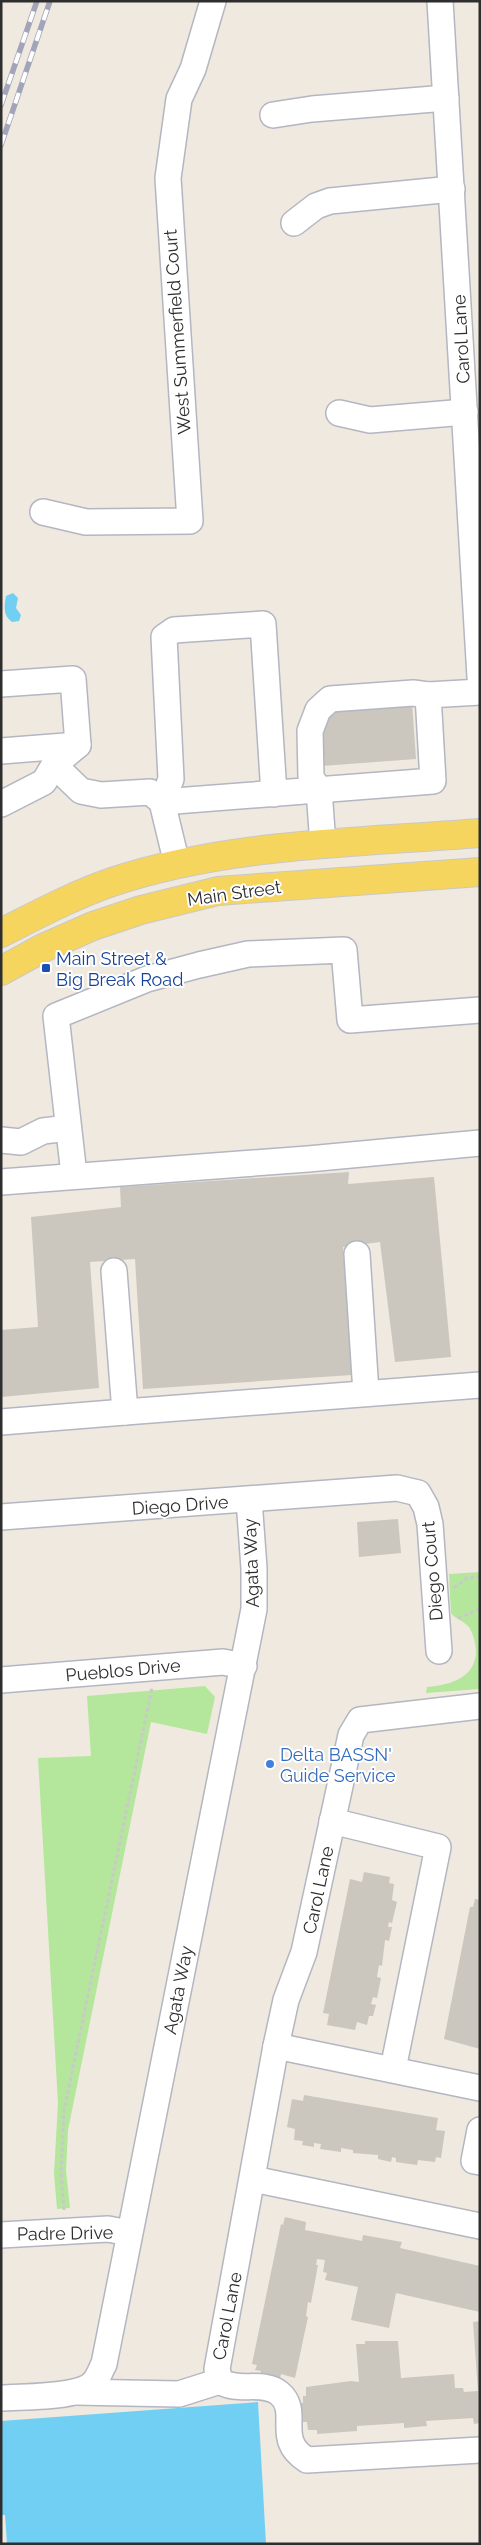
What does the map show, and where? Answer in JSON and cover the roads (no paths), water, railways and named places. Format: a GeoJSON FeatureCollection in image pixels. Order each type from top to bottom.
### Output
{"type":"FeatureCollection","features":[{"type":"Feature","properties":{"kind":"main road","name":"Main Street"},"geometry":{"type":"LineString","coordinates":[[1,933],[111,882],[177,864],[221,856],[323,845],[480,833]]}},
{"type":"Feature","properties":{"kind":"main road","name":"Main Street"},"geometry":{"type":"LineString","coordinates":[[1,971],[43,948],[93,926],[141,910],[218,891],[480,872]]}},
{"type":"Feature","properties":{"kind":"street","name":"West Summerfield Court"},"geometry":{"type":"LineString","coordinates":[[43,512],[86,522],[190,522],[168,178],[179,99],[193,69],[213,1]]}},
{"type":"Feature","properties":{"kind":"street","name":"Carol Lane"},"geometry":{"type":"LineString","coordinates":[[440,1],[480,677]]}},
{"type":"Feature","properties":{"kind":"street"},"geometry":{"type":"LineString","coordinates":[[273,115],[312,109],[446,98]]}},
{"type":"Feature","properties":{"kind":"street"},"geometry":{"type":"LineString","coordinates":[[294,223],[316,206],[330,201],[452,189]]}},
{"type":"Feature","properties":{"kind":"street"},"geometry":{"type":"LineString","coordinates":[[339,413],[370,420],[465,412]]}},
{"type":"Feature","properties":{"kind":"street"},"geometry":{"type":"LineString","coordinates":[[177,864],[162,802],[171,780],[164,637],[174,630],[263,624],[274,794]]}},
{"type":"Feature","properties":{"kind":"street"},"geometry":{"type":"LineString","coordinates":[[1,684],[73,679],[78,746]]}},
{"type":"Feature","properties":{"kind":"street"},"geometry":{"type":"LineString","coordinates":[[323,845],[319,790],[311,777],[310,731],[318,710],[330,699],[413,693],[428,695],[480,692]]}},
{"type":"Feature","properties":{"kind":"street"},"geometry":{"type":"LineString","coordinates":[[54,765],[81,791],[101,794],[150,792],[162,802],[433,781],[428,695]]}},
{"type":"Feature","properties":{"kind":"street"},"geometry":{"type":"LineString","coordinates":[[1,751],[78,746]]}},
{"type":"Feature","properties":{"kind":"street"},"geometry":{"type":"LineString","coordinates":[[1,804],[44,782],[54,765],[78,746]]}},
{"type":"Feature","properties":{"kind":"street"},"geometry":{"type":"LineString","coordinates":[[74,1175],[56,1016],[147,979],[248,954],[344,950],[350,1020],[480,1010]]}},
{"type":"Feature","properties":{"kind":"street"},"geometry":{"type":"LineString","coordinates":[[1,1140],[21,1142],[43,1131],[68,1128]]}},
{"type":"Feature","properties":{"kind":"street"},"geometry":{"type":"LineString","coordinates":[[1,1182],[74,1175],[165,1171],[480,1143]]}},
{"type":"Feature","properties":{"kind":"street"},"geometry":{"type":"LineString","coordinates":[[357,1254],[366,1393]]}},
{"type":"Feature","properties":{"kind":"street"},"geometry":{"type":"LineString","coordinates":[[114,1271],[125,1412]]}},
{"type":"Feature","properties":{"kind":"street"},"geometry":{"type":"LineString","coordinates":[[1,1422],[480,1385]]}},
{"type":"Feature","properties":{"kind":"street","name":"Diego Drive"},"geometry":{"type":"LineString","coordinates":[[1,1516],[249,1500],[397,1488],[418,1493]]}},
{"type":"Feature","properties":{"kind":"street","name":"Diego Court"},"geometry":{"type":"LineString","coordinates":[[418,1493],[426,1507],[430,1524],[438,1651]]}},
{"type":"Feature","properties":{"kind":"street","name":"Agata Way"},"geometry":{"type":"LineString","coordinates":[[1,2398],[75,2392],[88,2388],[96,2381],[104,2364],[254,1609],[254,1568],[249,1500]]}},
{"type":"Feature","properties":{"kind":"street","name":"Pueblos Drive"},"geometry":{"type":"LineString","coordinates":[[1,1680],[222,1662],[244,1666]]}},
{"type":"Feature","properties":{"kind":"street","name":"Carol Lane"},"geometry":{"type":"LineString","coordinates":[[480,1706],[360,1720],[351,1735],[304,1952],[286,2000],[276,2046],[217,2369],[220,2381],[228,2387],[269,2388],[278,2392],[288,2407],[290,2445],[297,2454],[307,2460],[480,2450]]}},
{"type":"Feature","properties":{"kind":"street"},"geometry":{"type":"LineString","coordinates":[[332,1821],[438,1847],[393,2069]]}},
{"type":"Feature","properties":{"kind":"street"},"geometry":{"type":"LineString","coordinates":[[276,2046],[480,2088]]}},
{"type":"Feature","properties":{"kind":"street"},"geometry":{"type":"LineString","coordinates":[[480,2130],[474,2161],[480,2162]]}},
{"type":"Feature","properties":{"kind":"street"},"geometry":{"type":"LineString","coordinates":[[253,2179],[480,2226]]}},
{"type":"Feature","properties":{"kind":"street","name":"Padre Drive"},"geometry":{"type":"LineString","coordinates":[[1,2235],[108,2229],[129,2233]]}},
{"type":"Feature","properties":{"kind":"street"},"geometry":{"type":"LineString","coordinates":[[75,2392],[179,2394],[220,2381]]}},
{"type":"Feature","properties":{"kind":"water"},"geometry":{"type":"Polygon","coordinates":[[[13,593],[18,598],[16,608],[21,615],[19,621],[12,622],[7,617],[5,607],[6,596],[13,593]]]}},
{"type":"Feature","properties":{"kind":"water"},"geometry":{"type":"Polygon","coordinates":[[[258,2402],[266,2544],[7,2544],[5,2515],[1,2515],[1,2421],[258,2402]]]}},
{"type":"Feature","properties":{"kind":"railway"},"geometry":{"type":"LineString","coordinates":[[1,105],[37,1]]}},
{"type":"Feature","properties":{"kind":"railway"},"geometry":{"type":"LineString","coordinates":[[1,145],[50,1]]}},
{"type":"Feature","properties":{"kind":"place","name":"Main Street & Big Break Road"},"geometry":{"type":"Point","coordinates":[46,968]}},
{"type":"Feature","properties":{"kind":"place","name":"Delta BASSN' Guide Service"},"geometry":{"type":"Point","coordinates":[270,1764]}}]}
